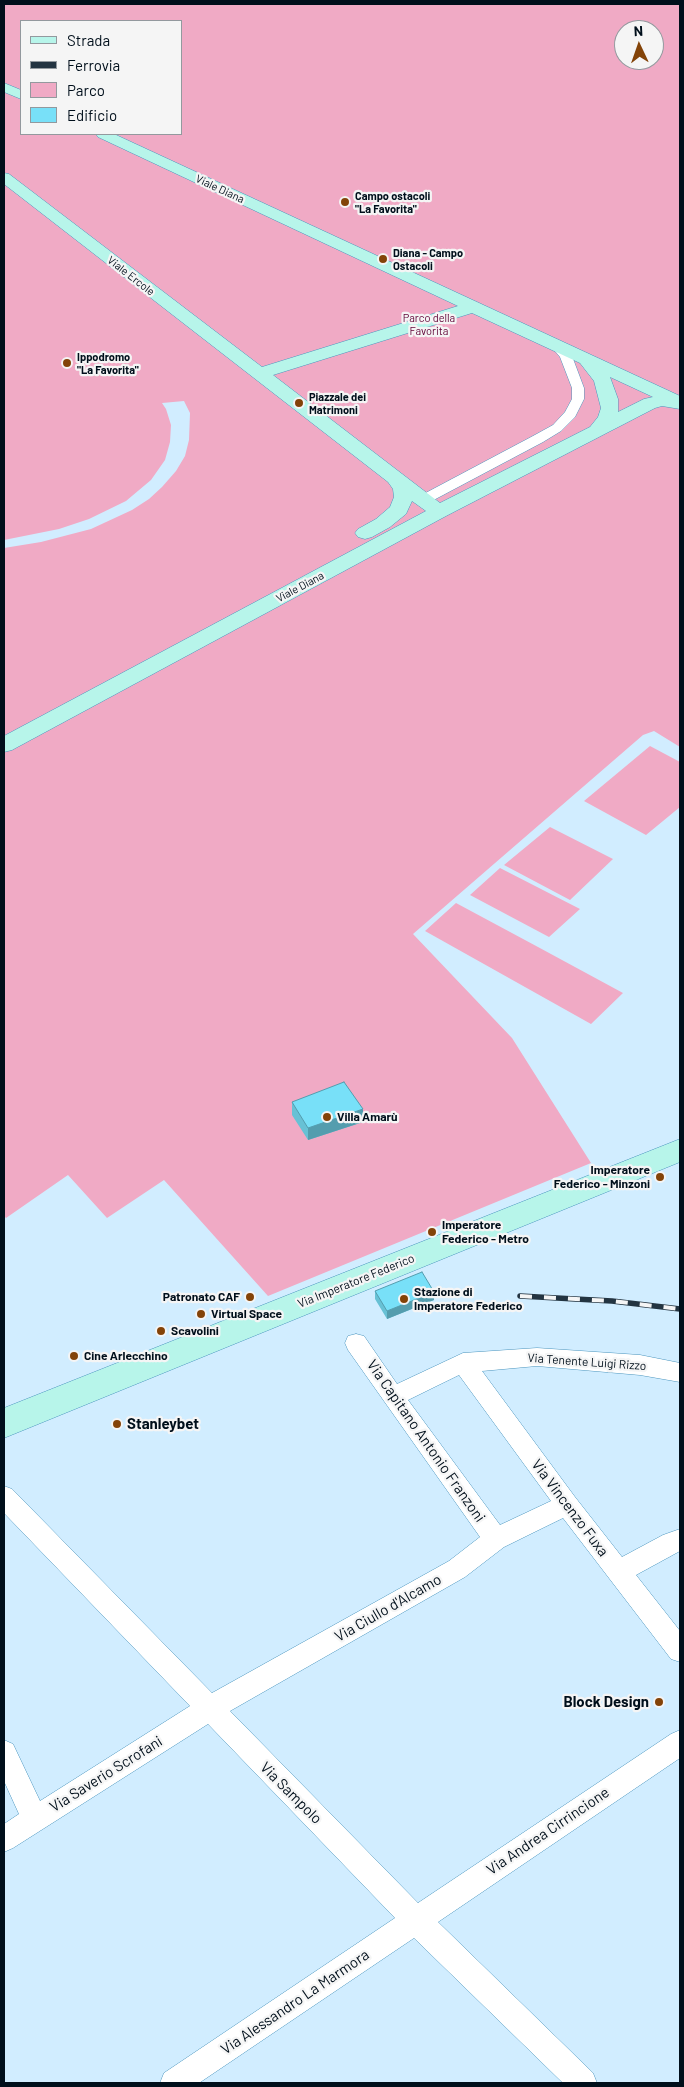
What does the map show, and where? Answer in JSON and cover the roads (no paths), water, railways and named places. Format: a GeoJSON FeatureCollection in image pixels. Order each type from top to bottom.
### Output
{"type":"FeatureCollection","features":[{"type":"Feature","properties":{"kind":"street"},"geometry":{"type":"LineString","coordinates":[[4,87],[20,95]]}},
{"type":"Feature","properties":{"kind":"street","name":"Viale Diana"},"geometry":{"type":"LineString","coordinates":[[105,135],[680,403]]}},
{"type":"Feature","properties":{"kind":"street","name":"Viale Ercole"},"geometry":{"type":"LineString","coordinates":[[4,177],[431,506]]}},
{"type":"Feature","properties":{"kind":"street"},"geometry":{"type":"LineString","coordinates":[[259,374],[473,307]]}},
{"type":"Feature","properties":{"kind":"street","name":"Viale Diana"},"geometry":{"type":"LineString","coordinates":[[4,745],[431,506],[558,428],[572,414],[578,399],[578,388],[566,356],[556,346]]}},
{"type":"Feature","properties":{"kind":"street","name":"Viale Diana"},"geometry":{"type":"LineString","coordinates":[[587,360],[602,380],[609,399],[610,408],[606,418],[597,430]]}},
{"type":"Feature","properties":{"kind":"street","name":"Viale Diana"},"geometry":{"type":"LineString","coordinates":[[431,506],[597,430],[650,403],[662,401],[680,403]]}},
{"type":"Feature","properties":{"kind":"street","name":"Viale Diana"},"geometry":{"type":"LineString","coordinates":[[4,724],[306,566],[384,523],[393,516],[403,503],[402,489],[397,481]]}},
{"type":"Feature","properties":{"kind":"street","name":"Via Imperatore Federico"},"geometry":{"type":"LineString","coordinates":[[4,1424],[680,1150]]}},
{"type":"Feature","properties":{"kind":"street","name":"Via Capitano Antonio Franzoni"},"geometry":{"type":"LineString","coordinates":[[356,1343],[393,1398],[496,1540]]}},
{"type":"Feature","properties":{"kind":"street","name":"Via Tenente Luigi Rizzo"},"geometry":{"type":"LineString","coordinates":[[463,1363],[537,1357],[640,1365],[680,1372]]}},
{"type":"Feature","properties":{"kind":"street"},"geometry":{"type":"LineString","coordinates":[[393,1398],[463,1363]]}},
{"type":"Feature","properties":{"kind":"street","name":"Via Vincenzo Fuxa"},"geometry":{"type":"LineString","coordinates":[[463,1363],[567,1505],[680,1650]]}},
{"type":"Feature","properties":{"kind":"street","name":"Via Sampolo"},"geometry":{"type":"LineString","coordinates":[[4,1497],[416,1920],[583,2083]]}},
{"type":"Feature","properties":{"kind":"street","name":"Via Ciullo d'Alcamo"},"geometry":{"type":"LineString","coordinates":[[209,1709],[457,1569],[496,1540],[567,1505]]}},
{"type":"Feature","properties":{"kind":"street"},"geometry":{"type":"LineString","coordinates":[[619,1572],[671,1543],[680,1540]]}},
{"type":"Feature","properties":{"kind":"street","name":"Via Saverio Scrofani"},"geometry":{"type":"LineString","coordinates":[[4,1839],[209,1709]]}},
{"type":"Feature","properties":{"kind":"street","name":"Via Andrea Cirrincione"},"geometry":{"type":"LineString","coordinates":[[416,1920],[680,1743]]}},
{"type":"Feature","properties":{"kind":"street"},"geometry":{"type":"LineString","coordinates":[[4,1753],[35,1819]]}},
{"type":"Feature","properties":{"kind":"street","name":"Via Alessandro La Marmora"},"geometry":{"type":"LineString","coordinates":[[174,2083],[416,1920]]}},
{"type":"Feature","properties":{"kind":"railway"},"geometry":{"type":"LineString","coordinates":[[520,1296],[612,1301],[680,1309]]}},
{"type":"Feature","properties":{"kind":"place","name":"Campo ostacoli \"La Favorita\""},"geometry":{"type":"Point","coordinates":[345,202]}},
{"type":"Feature","properties":{"kind":"place","name":"Diana - Campo Ostacoli"},"geometry":{"type":"Point","coordinates":[383,259]}},
{"type":"Feature","properties":{"kind":"place","name":"Ippodromo \"La Favorita\""},"geometry":{"type":"Point","coordinates":[67,363]}},
{"type":"Feature","properties":{"kind":"place","name":"Piazzale dei Matrimoni"},"geometry":{"type":"Point","coordinates":[299,403]}},
{"type":"Feature","properties":{"kind":"place","name":"Villa Amarù"},"geometry":{"type":"Point","coordinates":[327,1117]}},
{"type":"Feature","properties":{"kind":"place","name":"Imperatore Federico - Minzoni"},"geometry":{"type":"Point","coordinates":[660,1177]}},
{"type":"Feature","properties":{"kind":"place","name":"Imperatore Federico - Metro"},"geometry":{"type":"Point","coordinates":[432,1232]}},
{"type":"Feature","properties":{"kind":"place","name":"Patronato CAF"},"geometry":{"type":"Point","coordinates":[250,1297]}},
{"type":"Feature","properties":{"kind":"place","name":"Stazione di Imperatore Federico"},"geometry":{"type":"Point","coordinates":[404,1299]}},
{"type":"Feature","properties":{"kind":"place","name":"Virtual Space"},"geometry":{"type":"Point","coordinates":[201,1314]}},
{"type":"Feature","properties":{"kind":"place","name":"Scavolini"},"geometry":{"type":"Point","coordinates":[161,1331]}},
{"type":"Feature","properties":{"kind":"place","name":"Cine Arlecchino"},"geometry":{"type":"Point","coordinates":[74,1356]}},
{"type":"Feature","properties":{"kind":"place","name":"Stanleybet"},"geometry":{"type":"Point","coordinates":[117,1424]}},
{"type":"Feature","properties":{"kind":"place","name":"Block Design"},"geometry":{"type":"Point","coordinates":[659,1702]}},
{"type":"Feature","properties":{"kind":"park label","name":"Parco della Favorita"},"geometry":{"type":"Point","coordinates":[429,324]}}]}
